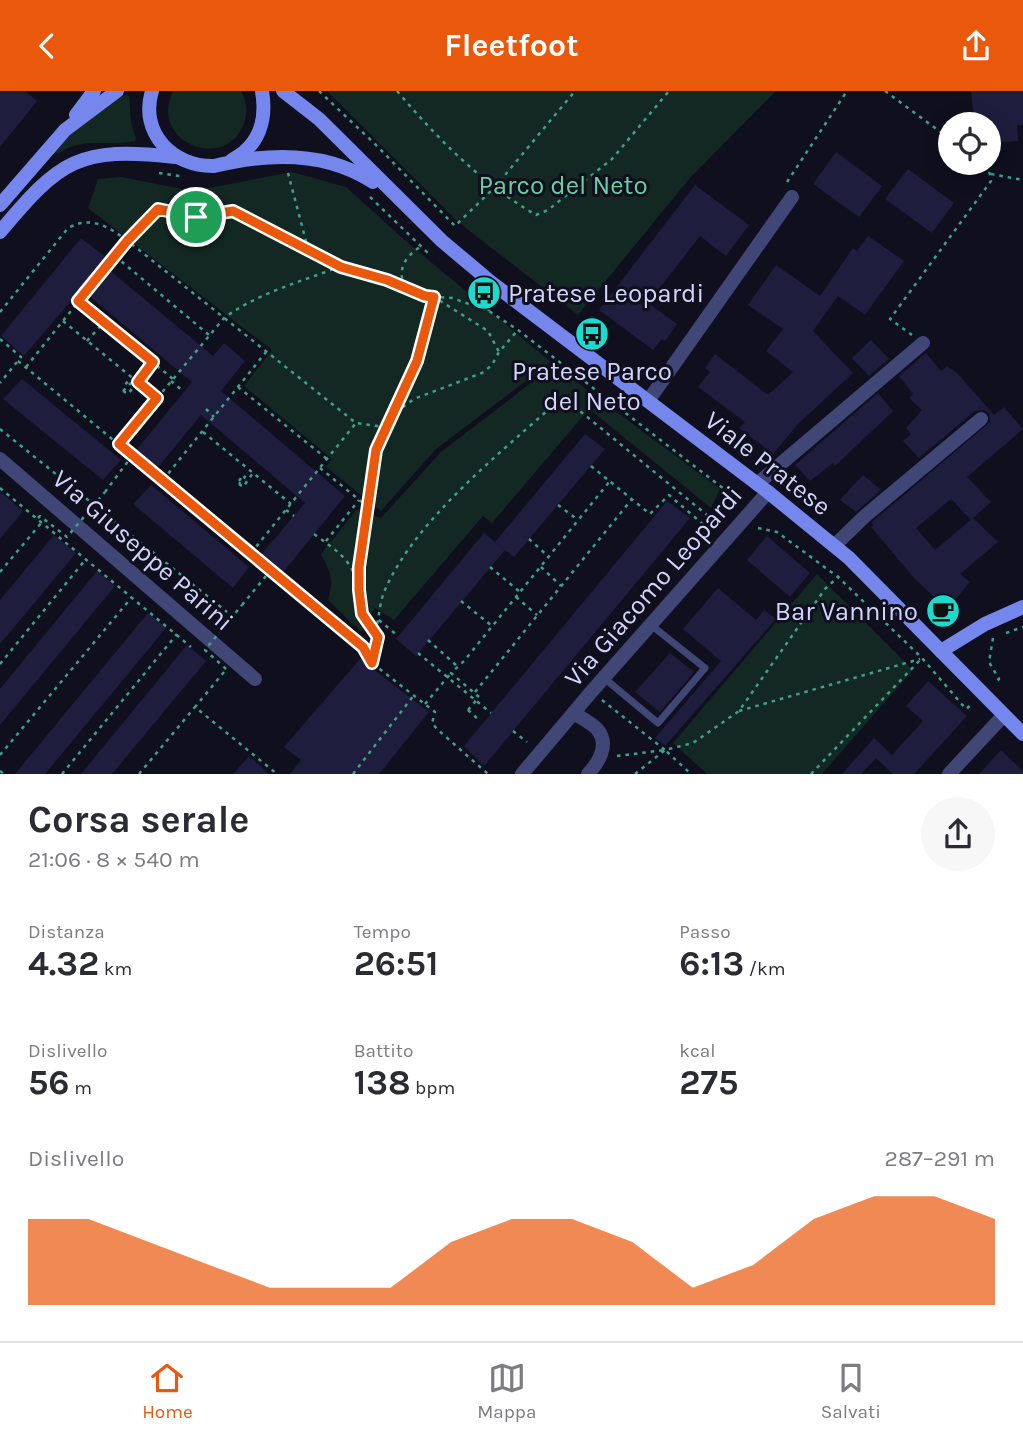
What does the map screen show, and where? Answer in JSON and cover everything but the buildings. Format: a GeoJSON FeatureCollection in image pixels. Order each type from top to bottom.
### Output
{"type":"FeatureCollection","features":[{"type":"Feature","properties":{"kind":"main road"},"geometry":{"type":"LineString","coordinates":[[0,205],[65,130],[94,91]]}},
{"type":"Feature","properties":{"kind":"main road"},"geometry":{"type":"LineString","coordinates":[[65,130],[117,91]]}},
{"type":"Feature","properties":{"kind":"main road"},"geometry":{"type":"LineString","coordinates":[[152,91],[149,108],[153,131],[166,150],[175,157]]}},
{"type":"Feature","properties":{"kind":"main road"},"geometry":{"type":"LineString","coordinates":[[227,162],[240,156],[259,134],[264,120],[262,91]]}},
{"type":"Feature","properties":{"kind":"main road","name":"Viale Pratese"},"geometry":{"type":"LineString","coordinates":[[283,91],[319,120],[442,241],[492,283],[763,488],[849,558],[1023,734]]}},
{"type":"Feature","properties":{"kind":"main road","name":"Viale Pratese"},"geometry":{"type":"LineString","coordinates":[[0,232],[33,191],[57,172],[69,165],[105,154],[175,157],[200,166],[296,156],[312,157],[355,171],[398,199]]}},
{"type":"Feature","properties":{"kind":"main road"},"geometry":{"type":"LineString","coordinates":[[941,651],[985,624],[1022,608]]}},
{"type":"Feature","properties":{"kind":"street"},"geometry":{"type":"LineString","coordinates":[[648,401],[792,197]]}},
{"type":"Feature","properties":{"kind":"street","name":"Via Giacomo Leopardi"},"geometry":{"type":"LineString","coordinates":[[523,774],[592,691],[730,535],[763,488],[923,343]]}},
{"type":"Feature","properties":{"kind":"street"},"geometry":{"type":"LineString","coordinates":[[834,546],[981,419]]}},
{"type":"Feature","properties":{"kind":"street","name":"Via Giuseppe Parini"},"geometry":{"type":"LineString","coordinates":[[0,459],[255,679]]}},
{"type":"Feature","properties":{"kind":"street","name":"Via Giacomo Leopardi"},"geometry":{"type":"LineString","coordinates":[[574,713],[598,730],[602,756]]}},
{"type":"Feature","properties":{"kind":"street"},"geometry":{"type":"LineString","coordinates":[[949,774],[1004,715]]}},
{"type":"Feature","properties":{"kind":"street"},"geometry":{"type":"LineString","coordinates":[[588,774],[602,756]]}},
{"type":"Feature","properties":{"kind":"lane"},"geometry":{"type":"LineString","coordinates":[[604,678],[657,723],[705,668],[650,625]]}},
{"type":"Feature","properties":{"kind":"path"},"geometry":{"type":"LineString","coordinates":[[319,91],[376,145],[454,226],[495,187],[575,91]]}},
{"type":"Feature","properties":{"kind":"path"},"geometry":{"type":"LineString","coordinates":[[397,91],[462,163],[518,205],[536,215],[548,210],[612,159],[669,91]]}},
{"type":"Feature","properties":{"kind":"path"},"geometry":{"type":"LineString","coordinates":[[792,197],[786,182],[847,91]]}},
{"type":"Feature","properties":{"kind":"path"},"geometry":{"type":"LineString","coordinates":[[885,91],[938,130]]}},
{"type":"Feature","properties":{"kind":"path"},"geometry":{"type":"LineString","coordinates":[[286,167],[308,249]]}},
{"type":"Feature","properties":{"kind":"path"},"geometry":{"type":"LineString","coordinates":[[155,172],[180,176]]}},
{"type":"Feature","properties":{"kind":"path"},"geometry":{"type":"LineString","coordinates":[[923,343],[890,319],[991,181],[991,175]]}},
{"type":"Feature","properties":{"kind":"path"},"geometry":{"type":"LineString","coordinates":[[996,175],[1023,180]]}},
{"type":"Feature","properties":{"kind":"path"},"geometry":{"type":"LineString","coordinates":[[361,190],[430,255]]}},
{"type":"Feature","properties":{"kind":"path"},"geometry":{"type":"LineString","coordinates":[[26,367],[127,241],[158,209],[196,217],[233,211],[341,267],[425,296],[452,298],[489,311],[518,330],[724,489],[732,499],[733,506]]}},
{"type":"Feature","properties":{"kind":"path"},"geometry":{"type":"LineString","coordinates":[[0,312],[68,228],[80,222],[100,223],[127,241],[356,423],[377,426],[414,399],[482,373],[492,365],[499,352],[518,330]]}},
{"type":"Feature","properties":{"kind":"path"},"geometry":{"type":"LineString","coordinates":[[404,287],[400,273],[403,264],[407,256],[421,246]]}},
{"type":"Feature","properties":{"kind":"path"},"geometry":{"type":"LineString","coordinates":[[115,256],[209,335]]}},
{"type":"Feature","properties":{"kind":"path"},"geometry":{"type":"LineString","coordinates":[[119,444],[223,318],[235,309],[279,288],[341,267]]}},
{"type":"Feature","properties":{"kind":"path"},"geometry":{"type":"LineString","coordinates":[[434,297],[488,331],[499,352]]}},
{"type":"Feature","properties":{"kind":"path"},"geometry":{"type":"LineString","coordinates":[[372,663],[378,637],[362,614],[359,567],[376,450],[417,361],[434,297]]}},
{"type":"Feature","properties":{"kind":"path"},"geometry":{"type":"LineString","coordinates":[[78,301],[153,362],[184,392]]}},
{"type":"Feature","properties":{"kind":"path"},"geometry":{"type":"LineString","coordinates":[[485,301],[489,311]]}},
{"type":"Feature","properties":{"kind":"path"},"geometry":{"type":"LineString","coordinates":[[63,321],[157,398]]}},
{"type":"Feature","properties":{"kind":"path"},"geometry":{"type":"LineString","coordinates":[[87,341],[104,322]]}},
{"type":"Feature","properties":{"kind":"path"},"geometry":{"type":"LineString","coordinates":[[0,339],[21,357],[0,383]]}},
{"type":"Feature","properties":{"kind":"path"},"geometry":{"type":"LineString","coordinates":[[163,480],[266,351]]}},
{"type":"Feature","properties":{"kind":"path"},"geometry":{"type":"LineString","coordinates":[[18,361],[363,647],[372,663],[435,712],[432,723],[437,729],[488,774]]}},
{"type":"Feature","properties":{"kind":"path"},"geometry":{"type":"LineString","coordinates":[[124,387],[129,380],[131,383],[123,390],[128,394],[153,362]]}},
{"type":"Feature","properties":{"kind":"path"},"geometry":{"type":"LineString","coordinates":[[238,387],[327,459]]}},
{"type":"Feature","properties":{"kind":"path"},"geometry":{"type":"LineString","coordinates":[[375,632],[383,596],[403,557],[467,482],[548,410],[561,405],[575,407],[700,507],[730,535]]}},
{"type":"Feature","properties":{"kind":"path"},"geometry":{"type":"LineString","coordinates":[[205,409],[214,417]]}},
{"type":"Feature","properties":{"kind":"path"},"geometry":{"type":"LineString","coordinates":[[251,553],[356,423]]}},
{"type":"Feature","properties":{"kind":"path"},"geometry":{"type":"LineString","coordinates":[[0,429],[227,612]]}},
{"type":"Feature","properties":{"kind":"path"},"geometry":{"type":"LineString","coordinates":[[203,432],[290,505]]}},
{"type":"Feature","properties":{"kind":"path"},"geometry":{"type":"LineString","coordinates":[[38,518],[40,516],[67,537],[133,455]]}},
{"type":"Feature","properties":{"kind":"path"},"geometry":{"type":"LineString","coordinates":[[591,466],[650,514],[669,495],[715,534]]}},
{"type":"Feature","properties":{"kind":"path"},"geometry":{"type":"LineString","coordinates":[[320,468],[368,507]]}},
{"type":"Feature","properties":{"kind":"path"},"geometry":{"type":"LineString","coordinates":[[239,481],[243,475],[245,477],[239,484],[243,487],[253,473]]}},
{"type":"Feature","properties":{"kind":"path"},"geometry":{"type":"LineString","coordinates":[[425,704],[610,481]]}},
{"type":"Feature","properties":{"kind":"path"},"geometry":{"type":"LineString","coordinates":[[0,488],[195,650]]}},
{"type":"Feature","properties":{"kind":"path"},"geometry":{"type":"LineString","coordinates":[[474,692],[632,499]]}},
{"type":"Feature","properties":{"kind":"path"},"geometry":{"type":"LineString","coordinates":[[326,543],[359,500]]}},
{"type":"Feature","properties":{"kind":"path"},"geometry":{"type":"LineString","coordinates":[[558,505],[579,521]]}},
{"type":"Feature","properties":{"kind":"path"},"geometry":{"type":"LineString","coordinates":[[286,510],[294,516]]}},
{"type":"Feature","properties":{"kind":"path"},"geometry":{"type":"LineString","coordinates":[[0,572],[42,522]]}},
{"type":"Feature","properties":{"kind":"path"},"geometry":{"type":"LineString","coordinates":[[761,530],[777,532],[838,577],[922,658],[966,709]]}},
{"type":"Feature","properties":{"kind":"path"},"geometry":{"type":"LineString","coordinates":[[314,534],[345,557],[353,568],[359,590]]}},
{"type":"Feature","properties":{"kind":"path"},"geometry":{"type":"LineString","coordinates":[[529,539],[549,557]]}},
{"type":"Feature","properties":{"kind":"path"},"geometry":{"type":"LineString","coordinates":[[739,711],[825,589],[838,577],[849,558]]}},
{"type":"Feature","properties":{"kind":"path"},"geometry":{"type":"LineString","coordinates":[[0,664],[86,559]]}},
{"type":"Feature","properties":{"kind":"path"},"geometry":{"type":"LineString","coordinates":[[490,567],[520,592]]}},
{"type":"Feature","properties":{"kind":"path"},"geometry":{"type":"LineString","coordinates":[[541,567],[561,586]]}},
{"type":"Feature","properties":{"kind":"path"},"geometry":{"type":"LineString","coordinates":[[224,671],[205,650],[271,570]]}},
{"type":"Feature","properties":{"kind":"path"},"geometry":{"type":"LineString","coordinates":[[0,755],[132,597]]}},
{"type":"Feature","properties":{"kind":"path"},"geometry":{"type":"LineString","coordinates":[[516,597],[537,615]]}},
{"type":"Feature","properties":{"kind":"path"},"geometry":{"type":"LineString","coordinates":[[461,601],[492,626]]}},
{"type":"Feature","properties":{"kind":"path"},"geometry":{"type":"LineString","coordinates":[[379,621],[398,636]]}},
{"type":"Feature","properties":{"kind":"path"},"geometry":{"type":"LineString","coordinates":[[1003,634],[1023,627]]}},
{"type":"Feature","properties":{"kind":"path"},"geometry":{"type":"LineString","coordinates":[[62,774],[177,634]]}},
{"type":"Feature","properties":{"kind":"path"},"geometry":{"type":"LineString","coordinates":[[993,638],[989,663],[999,679]]}},
{"type":"Feature","properties":{"kind":"path"},"geometry":{"type":"LineString","coordinates":[[428,640],[457,667]]}},
{"type":"Feature","properties":{"kind":"path"},"geometry":{"type":"LineString","coordinates":[[418,653],[491,713]]}},
{"type":"Feature","properties":{"kind":"path"},"geometry":{"type":"LineString","coordinates":[[602,756],[665,750],[693,743],[739,711],[922,658]]}},
{"type":"Feature","properties":{"kind":"path"},"geometry":{"type":"LineString","coordinates":[[811,774],[922,658]]}},
{"type":"Feature","properties":{"kind":"path"},"geometry":{"type":"LineString","coordinates":[[214,665],[224,671]]}},
{"type":"Feature","properties":{"kind":"path"},"geometry":{"type":"LineString","coordinates":[[139,774],[224,671]]}},
{"type":"Feature","properties":{"kind":"path"},"geometry":{"type":"LineString","coordinates":[[451,673],[479,697],[468,710],[479,720]]}},
{"type":"Feature","properties":{"kind":"path"},"geometry":{"type":"LineString","coordinates":[[592,691],[691,774]]}},
{"type":"Feature","properties":{"kind":"path"},"geometry":{"type":"LineString","coordinates":[[353,774],[414,695]]}},
{"type":"Feature","properties":{"kind":"path"},"geometry":{"type":"LineString","coordinates":[[195,707],[277,774]]}},
{"type":"Feature","properties":{"kind":"path"},"geometry":{"type":"LineString","coordinates":[[513,731],[527,743]]}},
{"type":"Feature","properties":{"kind":"path"},"geometry":{"type":"LineString","coordinates":[[635,774],[665,750]]}},
{"type":"Feature","properties":{"kind":"green space"},"geometry":{"type":"Polygon","coordinates":[[[173,91],[241,91],[246,103],[244,123],[235,138],[222,146],[207,149],[193,145],[180,137],[171,125],[168,109],[173,91]]]}},
{"type":"Feature","properties":{"kind":"green space","name":"Parco del Neto"},"geometry":{"type":"Polygon","coordinates":[[[327,91],[776,91],[689,179],[578,315],[458,222],[327,91]]]}},
{"type":"Feature","properties":{"kind":"green space"},"geometry":{"type":"Polygon","coordinates":[[[125,95],[129,96],[135,141],[76,145],[58,154],[53,152],[53,149],[87,120],[125,95]]]}},
{"type":"Feature","properties":{"kind":"green space"},"geometry":{"type":"Polygon","coordinates":[[[292,172],[346,187],[407,242],[551,362],[435,450],[381,511],[326,467],[332,459],[244,386],[272,350],[88,208],[98,179],[121,177],[193,191],[292,172]]]}},
{"type":"Feature","properties":{"kind":"green space"},"geometry":{"type":"Polygon","coordinates":[[[554,365],[720,489],[711,508],[589,409],[492,523],[483,516],[394,620],[375,608],[361,632],[328,600],[330,577],[321,554],[357,509],[381,518],[441,452],[554,365]]]}},
{"type":"Feature","properties":{"kind":"green space"},"geometry":{"type":"Polygon","coordinates":[[[817,574],[913,670],[822,774],[707,774],[673,743],[817,574]]]}},
{"type":"Feature","properties":{"kind":"place","name":"Pratese Leopardi"},"geometry":{"type":"Point","coordinates":[484,293]}},
{"type":"Feature","properties":{"kind":"place","name":"Pratese Parco del Neto"},"geometry":{"type":"Point","coordinates":[592,334]}},
{"type":"Feature","properties":{"kind":"place","name":"Bar Vannino"},"geometry":{"type":"Point","coordinates":[943,611]}},
{"type":"Feature","properties":{"kind":"route"},"geometry":{"type":"LineString","coordinates":[[158,209],[196,217],[233,211],[341,267],[434,297],[417,361],[376,450],[359,567],[362,614],[378,637],[372,663],[363,647],[119,444],[157,398],[138,382],[153,362],[78,301],[127,241],[158,209]]}}]}
